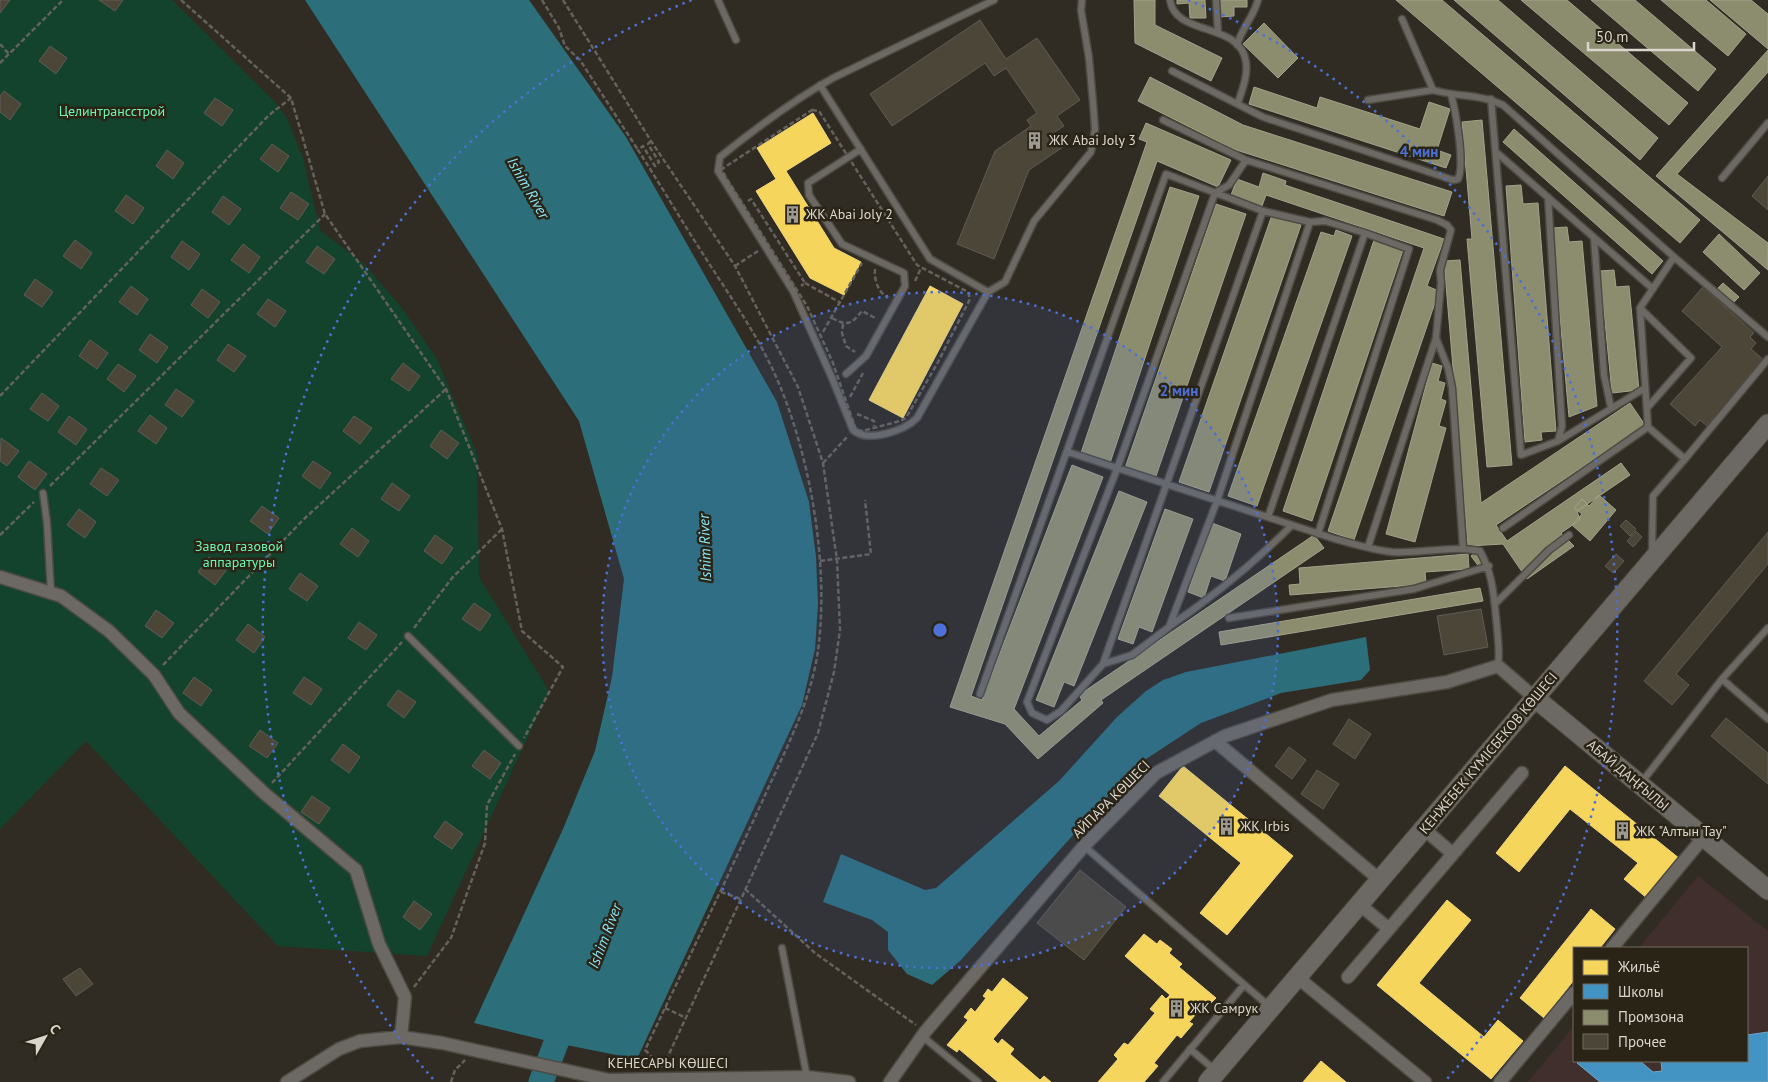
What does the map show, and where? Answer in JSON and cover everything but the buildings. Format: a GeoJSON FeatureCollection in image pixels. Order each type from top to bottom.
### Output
{"type":"FeatureCollection","features":[{"type":"Feature","properties":{"kind":"street","name":"КЕНЖЕБЕК КҮМІСБЕКОВ КӨШЕСІ"},"geometry":{"type":"LineString","coordinates":[[1212,1077],[1768,424]]}},
{"type":"Feature","properties":{"kind":"street"},"geometry":{"type":"LineString","coordinates":[[0,577],[61,596],[86,612],[154,674],[179,713],[264,793],[356,870],[379,944],[405,997],[401,1037]]}},
{"type":"Feature","properties":{"kind":"street"},"geometry":{"type":"LineString","coordinates":[[1498,666],[1535,698]]}},
{"type":"Feature","properties":{"kind":"street","name":"АЙПАРА КӨШЕСІ"},"geometry":{"type":"LineString","coordinates":[[890,1082],[924,1034],[1084,846],[1156,773],[1225,736],[1332,700],[1447,682],[1498,666]]}},
{"type":"Feature","properties":{"kind":"street","name":"АБАЙ ДАҢҒЫЛЫ"},"geometry":{"type":"LineString","coordinates":[[1535,698],[1768,890]]}},
{"type":"Feature","properties":{"kind":"street"},"geometry":{"type":"LineString","coordinates":[[1215,741],[1380,880]]}},
{"type":"Feature","properties":{"kind":"street"},"geometry":{"type":"LineString","coordinates":[[1348,977],[1522,772]]}},
{"type":"Feature","properties":{"kind":"street"},"geometry":{"type":"LineString","coordinates":[[1424,828],[1453,854]]}},
{"type":"Feature","properties":{"kind":"street"},"geometry":{"type":"LineString","coordinates":[[1613,947],[1703,838]]}},
{"type":"Feature","properties":{"kind":"street"},"geometry":{"type":"LineString","coordinates":[[1359,904],[1389,929]]}},
{"type":"Feature","properties":{"kind":"street"},"geometry":{"type":"LineString","coordinates":[[1297,977],[1425,1082]]}},
{"type":"Feature","properties":{"kind":"street"},"geometry":{"type":"LineString","coordinates":[[1500,1082],[1573,994]]}},
{"type":"Feature","properties":{"kind":"street","name":"КЕНЕСАРЫ КӨШЕСІ"},"geometry":{"type":"LineString","coordinates":[[287,1082],[339,1049],[360,1041],[401,1037],[442,1043],[609,1080],[764,1080],[807,1077],[849,1082]]}},
{"type":"Feature","properties":{"kind":"lane"},"geometry":{"type":"LineString","coordinates":[[718,0],[736,40]]}},
{"type":"Feature","properties":{"kind":"lane"},"geometry":{"type":"LineString","coordinates":[[994,0],[820,85],[798,98],[720,157],[718,171],[742,205],[765,246],[795,290],[853,430],[860,436],[870,437],[910,425],[917,418],[988,292],[1005,282],[1034,221],[1091,152],[1094,120],[1089,58],[1081,10],[1082,0]]}},
{"type":"Feature","properties":{"kind":"lane"},"geometry":{"type":"LineString","coordinates":[[1170,0],[1173,12],[1180,18],[1218,32],[1237,45],[1246,59],[1246,73],[1238,103]]}},
{"type":"Feature","properties":{"kind":"lane"},"geometry":{"type":"LineString","coordinates":[[1216,0],[1218,32]]}},
{"type":"Feature","properties":{"kind":"lane"},"geometry":{"type":"LineString","coordinates":[[1237,45],[1241,31],[1256,10],[1258,0]]}},
{"type":"Feature","properties":{"kind":"lane"},"geometry":{"type":"LineString","coordinates":[[1402,19],[1433,90]]}},
{"type":"Feature","properties":{"kind":"lane"},"geometry":{"type":"LineString","coordinates":[[1172,71],[1238,103],[1262,117],[1453,180],[1458,179],[1462,166],[1456,109],[1451,95]]}},
{"type":"Feature","properties":{"kind":"lane"},"geometry":{"type":"LineString","coordinates":[[820,85],[930,259],[988,292]]}},
{"type":"Feature","properties":{"kind":"lane"},"geometry":{"type":"LineString","coordinates":[[1368,100],[1433,90],[1451,95],[1491,99],[1503,105],[1674,257],[1768,337]]}},
{"type":"Feature","properties":{"kind":"lane"},"geometry":{"type":"LineString","coordinates":[[1491,99],[1521,455],[1558,441],[1645,388]]}},
{"type":"Feature","properties":{"kind":"lane"},"geometry":{"type":"LineString","coordinates":[[1163,120],[1246,160],[1437,220],[1447,225],[1451,230],[1451,238],[1441,262],[1436,338],[1368,547]]}},
{"type":"Feature","properties":{"kind":"lane"},"geometry":{"type":"LineString","coordinates":[[1722,178],[1768,123]]}},
{"type":"Feature","properties":{"kind":"lane"},"geometry":{"type":"LineString","coordinates":[[846,374],[866,356],[905,286],[904,273],[842,244],[809,195],[808,183],[850,158],[861,149]]}},
{"type":"Feature","properties":{"kind":"lane"},"geometry":{"type":"LineString","coordinates":[[1496,152],[1653,288]]}},
{"type":"Feature","properties":{"kind":"lane"},"geometry":{"type":"LineString","coordinates":[[1215,193],[1224,190],[1229,185],[1246,160]]}},
{"type":"Feature","properties":{"kind":"lane"},"geometry":{"type":"LineString","coordinates":[[980,694],[1166,174],[1263,211],[1310,222],[1325,221],[1409,249],[1318,534]]}},
{"type":"Feature","properties":{"kind":"lane"},"geometry":{"type":"LineString","coordinates":[[1215,193],[1117,469],[1026,702],[1032,714],[1047,720],[1073,698],[1103,664],[1263,211]]}},
{"type":"Feature","properties":{"kind":"lane"},"geometry":{"type":"LineString","coordinates":[[1548,197],[1562,426],[1558,441]]}},
{"type":"Feature","properties":{"kind":"lane"},"geometry":{"type":"LineString","coordinates":[[1169,627],[1217,501],[1310,222]]}},
{"type":"Feature","properties":{"kind":"lane"},"geometry":{"type":"LineString","coordinates":[[1268,517],[1365,233]]}},
{"type":"Feature","properties":{"kind":"lane"},"geometry":{"type":"LineString","coordinates":[[1594,238],[1604,375],[1611,408]]}},
{"type":"Feature","properties":{"kind":"lane"},"geometry":{"type":"LineString","coordinates":[[1674,257],[1640,308],[1648,427],[1685,458]]}},
{"type":"Feature","properties":{"kind":"lane"},"geometry":{"type":"LineString","coordinates":[[1640,308],[1691,358],[1647,408]]}},
{"type":"Feature","properties":{"kind":"lane"},"geometry":{"type":"LineString","coordinates":[[1436,338],[1448,368],[1452,388],[1463,547]]}},
{"type":"Feature","properties":{"kind":"lane"},"geometry":{"type":"LineString","coordinates":[[1652,561],[1653,496],[1768,359]]}},
{"type":"Feature","properties":{"kind":"lane"},"geometry":{"type":"LineString","coordinates":[[1503,528],[1648,427]]}},
{"type":"Feature","properties":{"kind":"lane"},"geometry":{"type":"LineString","coordinates":[[1068,452],[1318,534],[1368,547],[1391,552],[1463,547],[1480,551],[1489,566],[1496,602],[1500,649],[1498,666]]}},
{"type":"Feature","properties":{"kind":"lane"},"geometry":{"type":"LineString","coordinates":[[43,493],[48,523],[51,593]]}},
{"type":"Feature","properties":{"kind":"lane"},"geometry":{"type":"LineString","coordinates":[[1103,664],[1132,655],[1209,600],[1250,566],[1292,525]]}},
{"type":"Feature","properties":{"kind":"lane"},"geometry":{"type":"LineString","coordinates":[[1496,602],[1549,550],[1569,535]]}},
{"type":"Feature","properties":{"kind":"lane"},"geometry":{"type":"LineString","coordinates":[[1229,618],[1414,589],[1489,566]]}},
{"type":"Feature","properties":{"kind":"lane"},"geometry":{"type":"LineString","coordinates":[[1640,784],[1722,679],[1768,628]]}},
{"type":"Feature","properties":{"kind":"lane"},"geometry":{"type":"LineString","coordinates":[[408,636],[519,746]]}},
{"type":"Feature","properties":{"kind":"lane"},"geometry":{"type":"LineString","coordinates":[[1722,679],[1768,719]]}},
{"type":"Feature","properties":{"kind":"lane"},"geometry":{"type":"LineString","coordinates":[[1084,846],[1271,1008]]}},
{"type":"Feature","properties":{"kind":"lane"},"geometry":{"type":"LineString","coordinates":[[782,948],[807,1077]]}},
{"type":"Feature","properties":{"kind":"lane"},"geometry":{"type":"LineString","coordinates":[[1164,1082],[1190,1048],[1244,985]]}},
{"type":"Feature","properties":{"kind":"lane"},"geometry":{"type":"LineString","coordinates":[[924,1034],[978,1082]]}},
{"type":"Feature","properties":{"kind":"lane"},"geometry":{"type":"LineString","coordinates":[[1190,1048],[1212,1077]]}},
{"type":"Feature","properties":{"kind":"path"},"geometry":{"type":"LineString","coordinates":[[0,63],[63,0]]}},
{"type":"Feature","properties":{"kind":"path"},"geometry":{"type":"LineString","coordinates":[[181,0],[291,98],[325,214],[446,389],[502,528],[522,631],[563,667],[487,805],[484,843],[451,938],[430,969],[405,997]]}},
{"type":"Feature","properties":{"kind":"path"},"geometry":{"type":"LineString","coordinates":[[542,0],[560,28],[564,46],[580,60],[638,150],[737,305],[772,370],[805,466],[820,561],[821,594],[816,658],[804,705],[721,892],[645,1050],[663,1068]]}},
{"type":"Feature","properties":{"kind":"path"},"geometry":{"type":"LineString","coordinates":[[563,0],[650,141],[735,266],[798,386],[823,463],[837,560],[840,630],[834,672],[818,733],[658,1080]]}},
{"type":"Feature","properties":{"kind":"path"},"geometry":{"type":"LineString","coordinates":[[0,44],[9,54]]}},
{"type":"Feature","properties":{"kind":"path"},"geometry":{"type":"LineString","coordinates":[[0,396],[269,115],[291,98]]}},
{"type":"Feature","properties":{"kind":"path"},"geometry":{"type":"LineString","coordinates":[[812,110],[819,111],[850,158],[917,265],[968,292],[970,299],[938,362],[906,418],[862,431],[856,430],[833,363],[821,336],[722,169],[812,110]]}},
{"type":"Feature","properties":{"kind":"path"},"geometry":{"type":"LineString","coordinates":[[638,150],[643,146],[656,166],[659,162],[648,144],[650,141]]}},
{"type":"Feature","properties":{"kind":"path"},"geometry":{"type":"LineString","coordinates":[[742,205],[751,199],[805,283],[842,303]]}},
{"type":"Feature","properties":{"kind":"path"},"geometry":{"type":"LineString","coordinates":[[0,535],[325,214]]}},
{"type":"Feature","properties":{"kind":"path"},"geometry":{"type":"LineString","coordinates":[[735,266],[765,246]]}},
{"type":"Feature","properties":{"kind":"path"},"geometry":{"type":"LineString","coordinates":[[821,336],[842,303],[866,255]]}},
{"type":"Feature","properties":{"kind":"path"},"geometry":{"type":"LineString","coordinates":[[876,260],[875,275],[879,289],[886,297],[896,302]]}},
{"type":"Feature","properties":{"kind":"path"},"geometry":{"type":"LineString","coordinates":[[795,290],[805,283]]}},
{"type":"Feature","properties":{"kind":"path"},"geometry":{"type":"LineString","coordinates":[[832,318],[843,324],[856,319],[862,311],[885,324]]}},
{"type":"Feature","properties":{"kind":"path"},"geometry":{"type":"LineString","coordinates":[[843,324],[842,333],[846,346],[852,351],[866,356]]}},
{"type":"Feature","properties":{"kind":"path"},"geometry":{"type":"LineString","coordinates":[[154,674],[304,519],[446,389]]}},
{"type":"Feature","properties":{"kind":"path"},"geometry":{"type":"LineString","coordinates":[[849,398],[854,405]]}},
{"type":"Feature","properties":{"kind":"path"},"geometry":{"type":"LineString","coordinates":[[855,412],[874,421],[874,428]]}},
{"type":"Feature","properties":{"kind":"path"},"geometry":{"type":"LineString","coordinates":[[823,463],[853,430]]}},
{"type":"Feature","properties":{"kind":"path"},"geometry":{"type":"LineString","coordinates":[[820,561],[871,554],[865,500]]}},
{"type":"Feature","properties":{"kind":"path"},"geometry":{"type":"LineString","coordinates":[[264,793],[408,636],[452,578],[502,528]]}},
{"type":"Feature","properties":{"kind":"path"},"geometry":{"type":"LineString","coordinates":[[745,890],[815,954],[924,1034]]}},
{"type":"Feature","properties":{"kind":"path"},"geometry":{"type":"LineString","coordinates":[[721,892],[741,900]]}},
{"type":"Feature","properties":{"kind":"path"},"geometry":{"type":"LineString","coordinates":[[665,1008],[686,1018]]}},
{"type":"Feature","properties":{"kind":"path"},"geometry":{"type":"LineString","coordinates":[[451,1082],[455,1070],[466,1059]]}},
{"type":"Feature","properties":{"kind":"shaded area"},"geometry":{"type":"Polygon","coordinates":[[[1698,876],[1768,931],[1768,1082],[1528,1082],[1573,1027],[1573,1062],[1748,1062],[1748,947],[1640,947],[1698,876]]]}},
{"type":"Feature","properties":{"kind":"green space","name":"Завод газовой аппаратуры"},"geometry":{"type":"Polygon","coordinates":[[[0,0],[172,0],[275,102],[287,118],[303,158],[320,230],[364,264],[402,308],[437,359],[477,454],[479,577],[549,691],[427,956],[278,946],[86,741],[0,829],[0,0]]]}},
{"type":"Feature","properties":{"kind":"water"},"geometry":{"type":"Polygon","coordinates":[[[305,0],[529,0],[626,137],[777,402],[809,502],[816,557],[818,604],[815,649],[802,705],[637,1059],[556,1043],[474,1023],[563,829],[595,751],[612,677],[624,579],[579,421],[305,0]]]}},
{"type":"Feature","properties":{"kind":"water"},"geometry":{"type":"Polygon","coordinates":[[[1366,637],[1370,670],[1361,680],[1281,693],[1201,723],[1143,761],[1109,795],[960,961],[932,985],[907,974],[888,950],[888,932],[872,920],[823,902],[841,854],[925,890],[936,888],[1059,781],[1117,717],[1146,691],[1163,680],[1186,672],[1366,637]]]}},
{"type":"Feature","properties":{"kind":"waterway","name":"Ishim River"},"geometry":{"type":"LineString","coordinates":[[541,1082],[556,1043],[571,1013]]}},
{"type":"Feature","properties":{"kind":"place","name":"ЖК Abai Joly 3"},"geometry":{"type":"Point","coordinates":[1035,140]}},
{"type":"Feature","properties":{"kind":"place","name":"ЖК Abai Joly 2"},"geometry":{"type":"Point","coordinates":[792,214]}},
{"type":"Feature","properties":{"kind":"place","name":"ЖК Irbis"},"geometry":{"type":"Point","coordinates":[1226,826]}},
{"type":"Feature","properties":{"kind":"place","name":"ЖК \"Алтын Тау\""},"geometry":{"type":"Point","coordinates":[1622,831]}},
{"type":"Feature","properties":{"kind":"place","name":"ЖК Самрук"},"geometry":{"type":"Point","coordinates":[1176,1008]}},
{"type":"Feature","properties":{"kind":"park label","name":"Целинтрансстрой"},"geometry":{"type":"Point","coordinates":[112,111]}}]}
